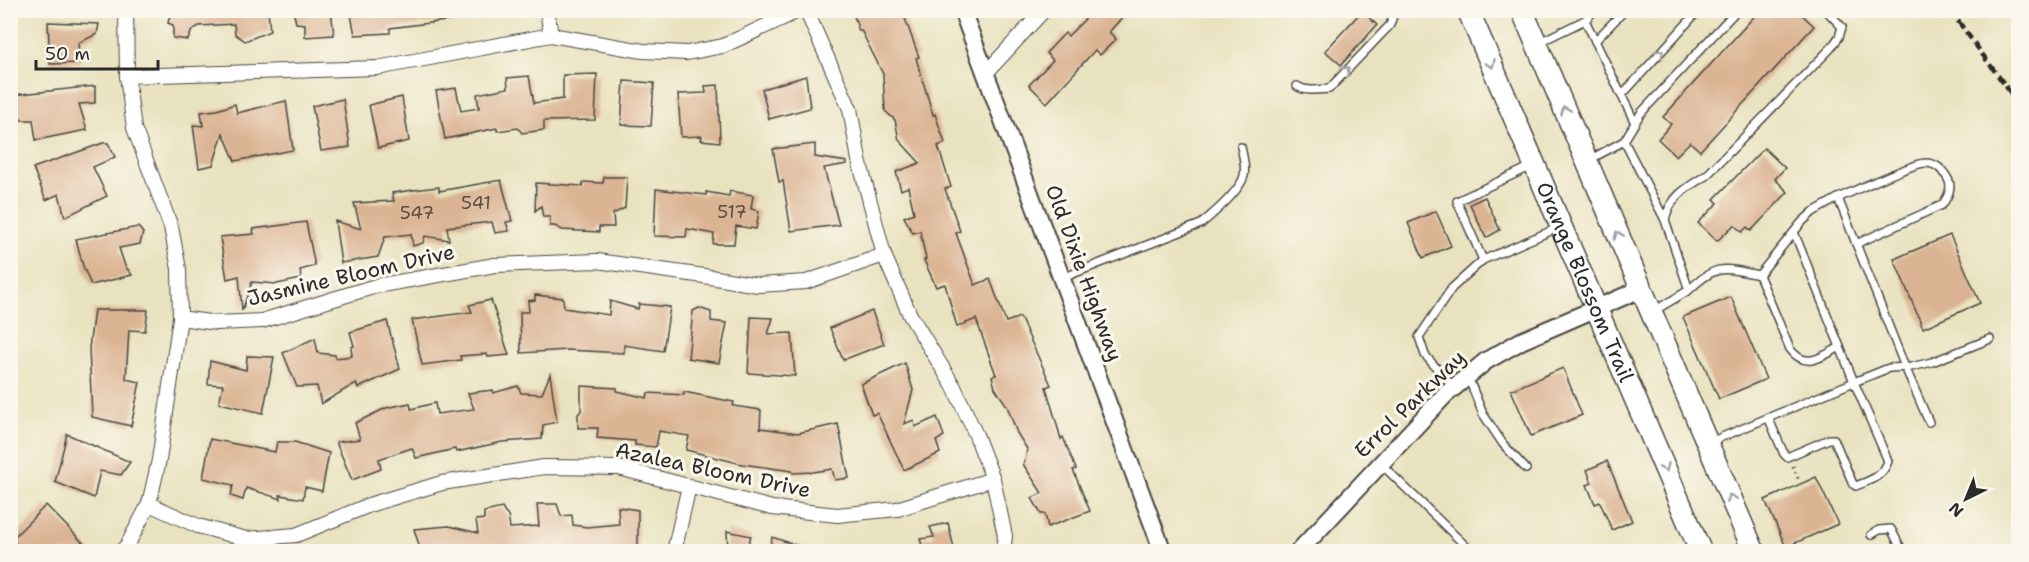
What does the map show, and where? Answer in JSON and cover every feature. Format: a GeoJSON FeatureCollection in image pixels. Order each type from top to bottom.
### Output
{"type":"FeatureCollection","features":[{"type":"Feature","properties":{"kind":"main road","name":"Orange Blossom Trail"},"geometry":{"type":"LineString","coordinates":[[1468,10],[1701,552]]}},
{"type":"Feature","properties":{"kind":"main road"},"geometry":{"type":"LineString","coordinates":[[1522,10],[1754,552]]}},
{"type":"Feature","properties":{"kind":"street"},"geometry":{"type":"LineString","coordinates":[[121,552],[128,544],[149,504],[159,460],[180,318],[179,269],[171,227],[134,128],[128,76],[126,10]]}},
{"type":"Feature","properties":{"kind":"street"},"geometry":{"type":"LineString","coordinates":[[547,10],[551,35]]}},
{"type":"Feature","properties":{"kind":"street"},"geometry":{"type":"LineString","coordinates":[[128,76],[377,69],[551,35],[643,51],[687,53],[723,46],[800,10]]}},
{"type":"Feature","properties":{"kind":"street"},"geometry":{"type":"LineString","coordinates":[[806,10],[850,109],[859,160],[884,255],[910,315],[954,387],[993,479],[1005,536],[1003,552]]}},
{"type":"Feature","properties":{"kind":"street","name":"Old Dixie Highway"},"geometry":{"type":"LineString","coordinates":[[962,10],[1163,552]]}},
{"type":"Feature","properties":{"kind":"street"},"geometry":{"type":"LineString","coordinates":[[986,74],[1044,10]]}},
{"type":"Feature","properties":{"kind":"street","name":"Jasmine Bloom Drive"},"geometry":{"type":"LineString","coordinates":[[180,318],[217,323],[262,321],[376,286],[495,265],[597,261],[758,285],[806,282],[884,255]]}},
{"type":"Feature","properties":{"kind":"street","name":"Errol Parkway"},"geometry":{"type":"LineString","coordinates":[[1298,552],[1380,463],[1454,388],[1486,361],[1521,341],[1641,289]]}},
{"type":"Feature","properties":{"kind":"street","name":"Azalea Bloom Drive"},"geometry":{"type":"LineString","coordinates":[[149,504],[198,526],[246,539],[296,535],[372,504],[442,483],[544,467],[618,468],[772,508],[837,515],[897,509],[993,479]]}},
{"type":"Feature","properties":{"kind":"street"},"geometry":{"type":"LineString","coordinates":[[674,552],[689,486]]}},
{"type":"Feature","properties":{"kind":"lane"},"geometry":{"type":"LineString","coordinates":[[1297,86],[1312,90],[1329,89],[1390,25],[1395,10]]}},
{"type":"Feature","properties":{"kind":"lane"},"geometry":{"type":"LineString","coordinates":[[1536,44],[1585,20],[1595,10]]}},
{"type":"Feature","properties":{"kind":"lane"},"geometry":{"type":"LineString","coordinates":[[1595,41],[1625,10]]}},
{"type":"Feature","properties":{"kind":"lane"},"geometry":{"type":"LineString","coordinates":[[1622,95],[1699,10]]}},
{"type":"Feature","properties":{"kind":"lane"},"geometry":{"type":"LineString","coordinates":[[1587,162],[1624,141],[1641,113],[1737,10]]}},
{"type":"Feature","properties":{"kind":"lane"},"geometry":{"type":"LineString","coordinates":[[1665,220],[1671,201],[1682,190],[1707,175],[1831,48],[1839,37],[1842,27],[1826,10]]}},
{"type":"Feature","properties":{"kind":"lane"},"geometry":{"type":"LineString","coordinates":[[1585,20],[1635,123]]}},
{"type":"Feature","properties":{"kind":"lane"},"geometry":{"type":"LineString","coordinates":[[1624,141],[1665,220],[1689,290]]}},
{"type":"Feature","properties":{"kind":"lane"},"geometry":{"type":"LineString","coordinates":[[1062,278],[1201,224],[1239,185],[1245,164],[1241,147]]}},
{"type":"Feature","properties":{"kind":"lane"},"geometry":{"type":"LineString","coordinates":[[1759,275],[1813,212],[1838,198],[1923,162],[1938,166],[1950,185],[1942,205],[1856,244]]}},
{"type":"Feature","properties":{"kind":"lane"},"geometry":{"type":"LineString","coordinates":[[1483,260],[1457,201],[1534,165]]}},
{"type":"Feature","properties":{"kind":"lane"},"geometry":{"type":"LineString","coordinates":[[1838,198],[1929,422]]}},
{"type":"Feature","properties":{"kind":"lane"},"geometry":{"type":"LineString","coordinates":[[1454,388],[1425,355],[1419,338],[1452,288],[1483,260],[1561,227]]}},
{"type":"Feature","properties":{"kind":"lane"},"geometry":{"type":"LineString","coordinates":[[1768,417],[1787,457],[1834,439],[1853,484],[1856,486],[1880,476],[1886,469],[1888,461],[1794,232]]}},
{"type":"Feature","properties":{"kind":"lane"},"geometry":{"type":"LineString","coordinates":[[1652,312],[1689,290],[1702,277],[1717,269],[1759,275]]}},
{"type":"Feature","properties":{"kind":"lane"},"geometry":{"type":"LineString","coordinates":[[1759,275],[1795,356],[1806,361],[1813,361],[1840,347]]}},
{"type":"Feature","properties":{"kind":"lane"},"geometry":{"type":"LineString","coordinates":[[1708,443],[1889,368],[1932,362],[1990,339]]}},
{"type":"Feature","properties":{"kind":"lane"},"geometry":{"type":"LineString","coordinates":[[1468,377],[1483,414],[1503,444],[1526,469]]}},
{"type":"Feature","properties":{"kind":"lane"},"geometry":{"type":"LineString","coordinates":[[1380,463],[1472,552]]}},
{"type":"Feature","properties":{"kind":"lane"},"geometry":{"type":"LineString","coordinates":[[1871,535],[1879,530],[1891,529],[1903,552]]}},
{"type":"Feature","properties":{"kind":"path"},"geometry":{"type":"LineString","coordinates":[[1792,464],[1799,480]]}},
{"type":"Feature","properties":{"kind":"building"},"geometry":{"type":"Polygon","coordinates":[[[171,10],[268,10],[270,31],[245,41],[235,34],[234,24],[199,26],[192,30],[188,40],[173,38],[173,25],[168,23],[171,10]]]}},
{"type":"Feature","properties":{"kind":"building"},"geometry":{"type":"Polygon","coordinates":[[[293,10],[331,10],[334,35],[305,37],[305,24],[296,23],[293,10]]]}},
{"type":"Feature","properties":{"kind":"building"},"geometry":{"type":"Polygon","coordinates":[[[350,10],[460,10],[461,19],[390,28],[390,33],[355,35],[350,10]]]}},
{"type":"Feature","properties":{"kind":"building"},"geometry":{"type":"Polygon","coordinates":[[[859,10],[902,10],[919,57],[916,58],[933,115],[935,114],[945,143],[938,146],[951,187],[945,189],[960,231],[956,233],[975,285],[990,279],[1006,322],[1020,317],[1051,385],[1046,387],[1061,439],[1063,437],[1076,469],[1073,470],[1090,511],[1048,527],[1045,514],[1041,514],[1032,498],[1042,493],[1023,464],[1027,449],[1017,433],[1007,406],[995,388],[992,376],[996,375],[976,319],[957,327],[945,284],[936,287],[924,260],[926,259],[920,231],[913,233],[904,217],[914,213],[908,187],[901,190],[896,172],[920,163],[899,140],[895,120],[885,111],[883,74],[861,30],[859,31],[853,13],[859,10]]]}},
{"type":"Feature","properties":{"kind":"building"},"geometry":{"type":"Polygon","coordinates":[[[1094,10],[1129,10],[1109,32],[1116,39],[1100,55],[1095,50],[1047,103],[1029,85],[1053,60],[1046,53],[1065,33],[1068,36],[1094,10]]]}},
{"type":"Feature","properties":{"kind":"building"},"geometry":{"type":"Polygon","coordinates":[[[1760,10],[1797,10],[1814,26],[1700,151],[1690,142],[1676,156],[1658,139],[1671,124],[1663,117],[1760,10]]]}},
{"type":"Feature","properties":{"kind":"building"},"geometry":{"type":"Polygon","coordinates":[[[1362,11],[1377,25],[1341,65],[1325,51],[1362,11]]]}},
{"type":"Feature","properties":{"kind":"building"},"geometry":{"type":"Polygon","coordinates":[[[48,22],[99,24],[97,34],[78,43],[80,63],[50,64],[48,22]]]}},
{"type":"Feature","properties":{"kind":"building"},"geometry":{"type":"Polygon","coordinates":[[[597,74],[595,120],[544,121],[544,130],[522,133],[518,128],[497,131],[497,128],[445,139],[436,91],[456,88],[461,111],[479,108],[477,94],[508,88],[507,78],[529,76],[534,103],[563,99],[563,75],[597,74]]]}},
{"type":"Feature","properties":{"kind":"building"},"geometry":{"type":"Polygon","coordinates":[[[806,76],[810,108],[769,119],[762,89],[806,76]]]}},
{"type":"Feature","properties":{"kind":"building"},"geometry":{"type":"Polygon","coordinates":[[[624,81],[654,83],[651,126],[621,125],[624,81]]]}},
{"type":"Feature","properties":{"kind":"building"},"geometry":{"type":"Polygon","coordinates":[[[718,85],[720,142],[701,140],[702,136],[681,137],[678,94],[706,93],[705,86],[718,85]]]}},
{"type":"Feature","properties":{"kind":"building"},"geometry":{"type":"Polygon","coordinates":[[[95,86],[95,103],[79,104],[87,130],[36,140],[33,120],[21,120],[13,95],[95,86]]]}},
{"type":"Feature","properties":{"kind":"building"},"geometry":{"type":"Polygon","coordinates":[[[402,97],[409,141],[378,148],[369,105],[402,97]]]}},
{"type":"Feature","properties":{"kind":"building"},"geometry":{"type":"Polygon","coordinates":[[[343,99],[350,147],[321,151],[312,106],[343,99]]]}},
{"type":"Feature","properties":{"kind":"building"},"geometry":{"type":"Polygon","coordinates":[[[286,101],[293,150],[235,161],[223,133],[213,165],[199,168],[193,125],[203,126],[201,112],[235,104],[237,113],[286,101]]]}},
{"type":"Feature","properties":{"kind":"building"},"geometry":{"type":"Polygon","coordinates":[[[108,143],[115,157],[93,167],[107,196],[65,217],[59,194],[46,200],[33,168],[108,143]]]}},
{"type":"Feature","properties":{"kind":"building"},"geometry":{"type":"Polygon","coordinates":[[[815,144],[815,157],[847,162],[847,164],[824,168],[839,225],[791,231],[783,181],[779,182],[773,149],[815,144]]]}},
{"type":"Feature","properties":{"kind":"building"},"geometry":{"type":"Polygon","coordinates":[[[1764,148],[1785,168],[1775,179],[1788,192],[1751,231],[1747,227],[1742,232],[1734,225],[1717,241],[1698,223],[1718,203],[1714,199],[1764,148]]]}},
{"type":"Feature","properties":{"kind":"building"},"geometry":{"type":"Polygon","coordinates":[[[604,177],[627,177],[625,208],[613,214],[614,227],[599,227],[599,232],[562,230],[550,226],[550,217],[543,217],[541,206],[535,211],[536,183],[583,186],[583,182],[603,183],[604,177]]]}},
{"type":"Feature","properties":{"kind":"building"},"geometry":{"type":"Polygon","coordinates":[[[501,180],[512,221],[506,222],[509,231],[495,233],[492,222],[447,227],[449,240],[425,236],[423,243],[413,246],[411,234],[385,237],[378,257],[341,263],[335,221],[361,229],[354,203],[394,201],[392,193],[439,187],[439,191],[501,180]]]}},
{"type":"Feature","properties":{"kind":"building"},"geometry":{"type":"Polygon","coordinates":[[[656,189],[706,195],[706,192],[729,196],[730,191],[753,195],[751,209],[759,211],[756,229],[736,226],[734,244],[713,244],[714,234],[687,229],[686,237],[654,236],[656,189]]]}},
{"type":"Feature","properties":{"kind":"building"},"geometry":{"type":"Polygon","coordinates":[[[1485,197],[1500,230],[1486,238],[1470,204],[1485,197]]]}},
{"type":"Feature","properties":{"kind":"building"},"geometry":{"type":"Polygon","coordinates":[[[1436,211],[1451,246],[1423,258],[1408,223],[1436,211]]]}},
{"type":"Feature","properties":{"kind":"building"},"geometry":{"type":"Polygon","coordinates":[[[306,222],[315,266],[300,270],[301,279],[277,284],[252,282],[242,311],[239,276],[227,279],[220,237],[254,234],[253,229],[306,222]]]}},
{"type":"Feature","properties":{"kind":"building"},"geometry":{"type":"Polygon","coordinates":[[[138,227],[143,233],[140,244],[119,248],[125,266],[132,275],[91,285],[76,239],[138,227]]]}},
{"type":"Feature","properties":{"kind":"building"},"geometry":{"type":"Polygon","coordinates":[[[1950,235],[1980,303],[1923,328],[1894,259],[1950,235]]]}},
{"type":"Feature","properties":{"kind":"building"},"geometry":{"type":"Polygon","coordinates":[[[535,295],[563,298],[564,308],[609,315],[610,301],[638,309],[639,304],[670,307],[663,351],[624,345],[624,353],[567,350],[521,353],[520,312],[529,312],[528,301],[535,300],[535,295]]]}},
{"type":"Feature","properties":{"kind":"building"},"geometry":{"type":"Polygon","coordinates":[[[1731,297],[1766,379],[1719,399],[1683,317],[1731,297]]]}},
{"type":"Feature","properties":{"kind":"building"},"geometry":{"type":"Polygon","coordinates":[[[491,300],[509,355],[460,356],[461,360],[422,365],[412,320],[472,312],[469,305],[491,300]]]}},
{"type":"Feature","properties":{"kind":"building"},"geometry":{"type":"Polygon","coordinates":[[[699,308],[711,312],[711,321],[727,323],[719,363],[688,358],[693,311],[699,308]]]}},
{"type":"Feature","properties":{"kind":"building"},"geometry":{"type":"Polygon","coordinates":[[[94,310],[148,310],[145,331],[129,330],[126,379],[140,382],[131,426],[92,417],[89,348],[94,310]]]}},
{"type":"Feature","properties":{"kind":"building"},"geometry":{"type":"Polygon","coordinates":[[[872,311],[884,344],[843,360],[830,328],[872,311]]]}},
{"type":"Feature","properties":{"kind":"building"},"geometry":{"type":"Polygon","coordinates":[[[751,317],[773,318],[768,334],[792,333],[795,376],[748,373],[751,317]]]}},
{"type":"Feature","properties":{"kind":"building"},"geometry":{"type":"Polygon","coordinates":[[[387,321],[400,369],[358,388],[356,383],[321,404],[317,386],[297,387],[283,353],[315,338],[318,353],[335,355],[336,358],[352,356],[351,347],[354,346],[350,332],[387,321]]]}},
{"type":"Feature","properties":{"kind":"building"},"geometry":{"type":"Polygon","coordinates":[[[247,356],[274,357],[263,413],[219,403],[223,385],[208,384],[210,361],[246,370],[247,356]]]}},
{"type":"Feature","properties":{"kind":"building"},"geometry":{"type":"Polygon","coordinates":[[[905,363],[913,390],[904,424],[914,420],[915,427],[937,417],[944,436],[936,441],[940,453],[904,470],[877,413],[872,415],[861,384],[905,363]]]}},
{"type":"Feature","properties":{"kind":"building"},"geometry":{"type":"Polygon","coordinates":[[[1563,368],[1582,415],[1531,436],[1511,390],[1563,368]]]}},
{"type":"Feature","properties":{"kind":"building"},"geometry":{"type":"Polygon","coordinates":[[[550,374],[557,422],[543,425],[542,439],[502,442],[456,452],[455,449],[416,458],[412,448],[379,459],[381,469],[352,480],[336,442],[360,439],[355,423],[386,408],[410,403],[411,409],[435,403],[437,414],[474,409],[468,393],[493,390],[493,393],[518,386],[521,393],[542,394],[550,374]]]}},
{"type":"Feature","properties":{"kind":"building"},"geometry":{"type":"Polygon","coordinates":[[[581,386],[617,388],[617,391],[647,398],[648,393],[684,395],[684,392],[734,402],[733,406],[761,410],[760,428],[798,433],[838,424],[849,478],[835,480],[832,469],[793,473],[742,464],[686,450],[689,436],[659,431],[656,447],[635,445],[635,441],[597,438],[598,428],[578,428],[581,386]]]}},
{"type":"Feature","properties":{"kind":"building"},"geometry":{"type":"Polygon","coordinates":[[[67,434],[130,462],[121,475],[100,471],[94,498],[55,482],[67,434]]]}},
{"type":"Feature","properties":{"kind":"building"},"geometry":{"type":"Polygon","coordinates":[[[210,439],[275,452],[277,442],[295,442],[329,453],[322,491],[305,487],[303,499],[280,495],[281,499],[246,488],[243,500],[231,496],[233,485],[203,478],[210,439]]]}},
{"type":"Feature","properties":{"kind":"building"},"geometry":{"type":"Polygon","coordinates":[[[1607,461],[1632,521],[1612,530],[1600,502],[1595,504],[1587,485],[1592,483],[1587,470],[1607,461]]]}},
{"type":"Feature","properties":{"kind":"building"},"geometry":{"type":"Polygon","coordinates":[[[1816,477],[1838,524],[1786,547],[1765,500],[1816,477]]]}},
{"type":"Feature","properties":{"kind":"building"},"geometry":{"type":"Polygon","coordinates":[[[537,504],[557,504],[561,516],[572,515],[573,525],[587,527],[619,524],[618,507],[638,510],[638,552],[421,552],[414,529],[449,526],[478,533],[476,520],[484,519],[484,512],[502,508],[508,516],[510,528],[539,526],[537,504]]]}},
{"type":"Feature","properties":{"kind":"building"},"geometry":{"type":"Polygon","coordinates":[[[46,505],[92,552],[24,552],[12,539],[46,505]]]}},
{"type":"Feature","properties":{"kind":"building"},"geometry":{"type":"Polygon","coordinates":[[[948,523],[955,552],[924,552],[920,539],[934,537],[930,527],[948,523]]]}},
{"type":"Feature","properties":{"kind":"building"},"geometry":{"type":"Polygon","coordinates":[[[727,531],[751,536],[745,552],[728,552],[727,531]]]}},
{"type":"Feature","properties":{"kind":"building"},"geometry":{"type":"Polygon","coordinates":[[[772,537],[807,549],[807,552],[770,552],[772,537]]]}},
{"type":"Feature","properties":{"kind":"railway"},"geometry":{"type":"LineString","coordinates":[[1950,10],[2018,103]]}}]}
